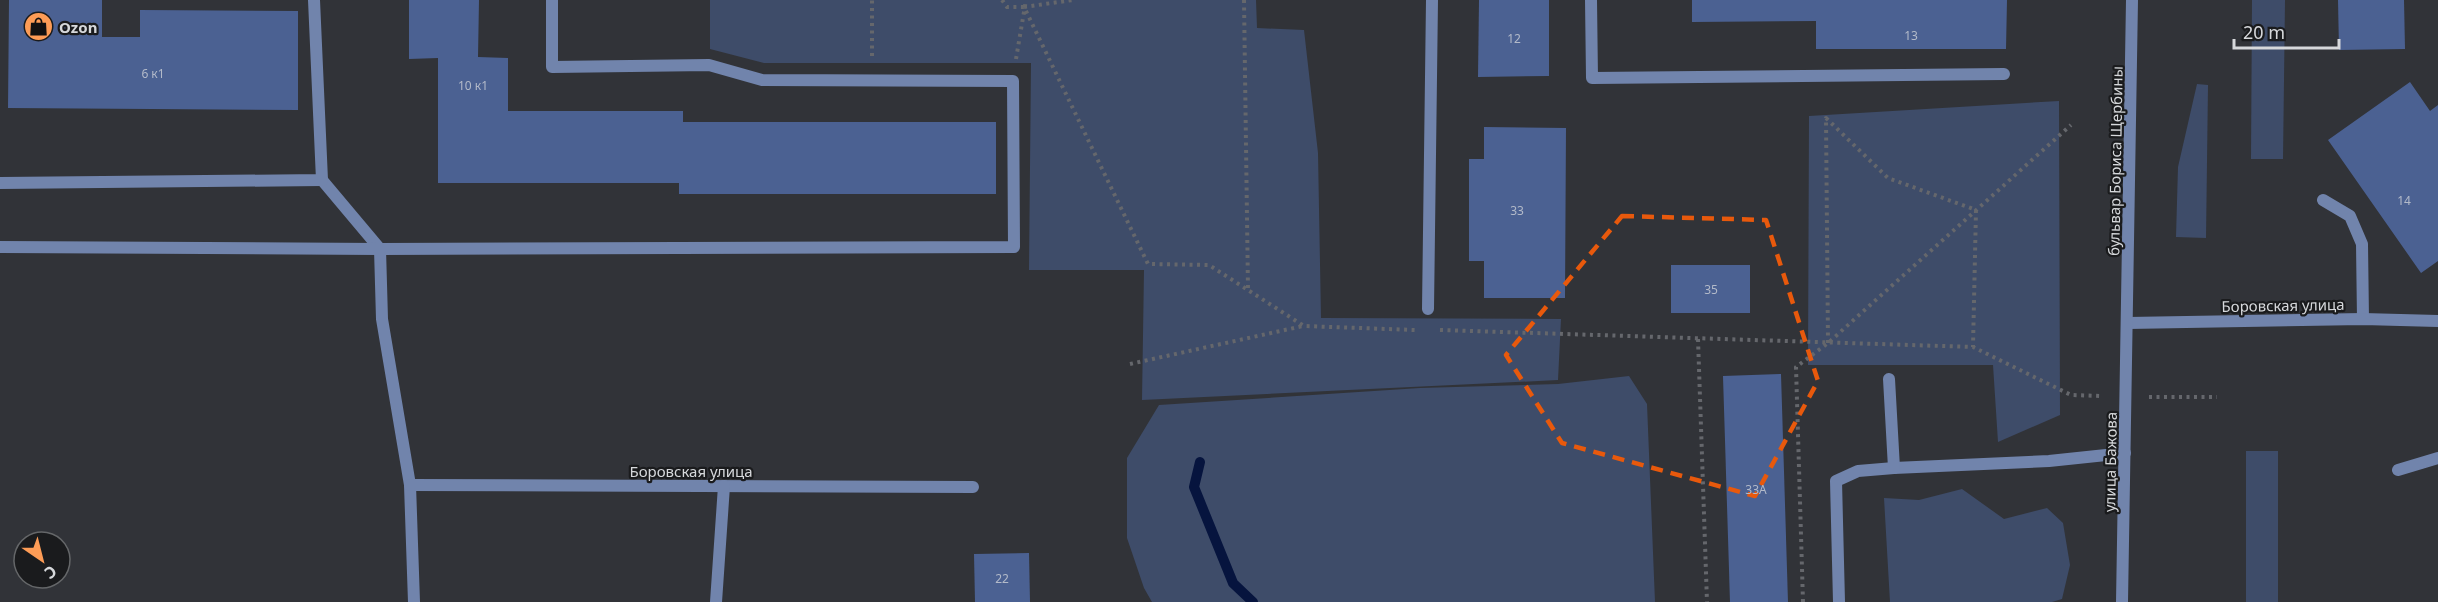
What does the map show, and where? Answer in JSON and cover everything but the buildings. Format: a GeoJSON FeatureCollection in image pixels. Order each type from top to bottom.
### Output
{"type":"FeatureCollection","features":[{"type":"Feature","properties":{"kind":"street"},"geometry":{"type":"LineString","coordinates":[[314,0],[322,180],[380,249],[382,319],[410,485],[414,602]]}},
{"type":"Feature","properties":{"kind":"street"},"geometry":{"type":"LineString","coordinates":[[0,247],[380,249],[1014,247],[1013,81],[762,81],[709,65],[552,67],[552,0]]}},
{"type":"Feature","properties":{"kind":"street"},"geometry":{"type":"LineString","coordinates":[[1428,309],[1432,0]]}},
{"type":"Feature","properties":{"kind":"street"},"geometry":{"type":"LineString","coordinates":[[1592,0],[1592,78],[2004,74]]}},
{"type":"Feature","properties":{"kind":"street","name":"бульвар Бориса Щербины"},"geometry":{"type":"LineString","coordinates":[[2128,323],[2132,0]]}},
{"type":"Feature","properties":{"kind":"street"},"geometry":{"type":"LineString","coordinates":[[0,183],[322,180]]}},
{"type":"Feature","properties":{"kind":"street"},"geometry":{"type":"LineString","coordinates":[[2323,200],[2350,216],[2362,244],[2363,319]]}},
{"type":"Feature","properties":{"kind":"street","name":"Боровская улица"},"geometry":{"type":"LineString","coordinates":[[2128,323],[2363,319],[2438,321]]}},
{"type":"Feature","properties":{"kind":"street","name":"улица Бажова"},"geometry":{"type":"LineString","coordinates":[[2122,602],[2128,323]]}},
{"type":"Feature","properties":{"kind":"street"},"geometry":{"type":"LineString","coordinates":[[1888,378],[1894,468]]}},
{"type":"Feature","properties":{"kind":"street"},"geometry":{"type":"LineString","coordinates":[[1839,602],[1836,482],[1858,471],[2049,461],[2126,453]]}},
{"type":"Feature","properties":{"kind":"street"},"geometry":{"type":"LineString","coordinates":[[2398,470],[2438,458]]}},
{"type":"Feature","properties":{"kind":"street","name":"Боровская улица"},"geometry":{"type":"LineString","coordinates":[[410,485],[973,487]]}},
{"type":"Feature","properties":{"kind":"street"},"geometry":{"type":"LineString","coordinates":[[716,602],[724,486]]}},
{"type":"Feature","properties":{"kind":"path"},"geometry":{"type":"LineString","coordinates":[[872,0],[872,80]]}},
{"type":"Feature","properties":{"kind":"path"},"geometry":{"type":"LineString","coordinates":[[1002,0],[1007,7],[1073,0]]}},
{"type":"Feature","properties":{"kind":"path"},"geometry":{"type":"LineString","coordinates":[[1013,81],[1023,7],[1026,0]]}},
{"type":"Feature","properties":{"kind":"path"},"geometry":{"type":"LineString","coordinates":[[1244,0],[1248,290]]}},
{"type":"Feature","properties":{"kind":"path"},"geometry":{"type":"LineString","coordinates":[[1023,7],[1148,264],[1209,265],[1304,326]]}},
{"type":"Feature","properties":{"kind":"path"},"geometry":{"type":"LineString","coordinates":[[1828,342],[1826,118],[1888,178],[1976,210]]}},
{"type":"Feature","properties":{"kind":"path"},"geometry":{"type":"LineString","coordinates":[[1803,602],[1796,368],[2071,125]]}},
{"type":"Feature","properties":{"kind":"path"},"geometry":{"type":"LineString","coordinates":[[1973,347],[1976,210]]}},
{"type":"Feature","properties":{"kind":"path"},"geometry":{"type":"LineString","coordinates":[[1130,364],[1304,326],[1423,330]]}},
{"type":"Feature","properties":{"kind":"path"},"geometry":{"type":"LineString","coordinates":[[1435,330],[1973,347],[2071,395],[2217,397]]}},
{"type":"Feature","properties":{"kind":"path"},"geometry":{"type":"LineString","coordinates":[[1698,339],[1707,602]]}},
{"type":"Feature","properties":{"kind":"highlighted area"},"geometry":{"type":"Polygon","coordinates":[[[1622,216],[1766,220],[1818,381],[1755,496],[1562,443],[1506,355],[1622,216]]]}},
{"type":"Feature","properties":{"kind":"shaded area"},"geometry":{"type":"Polygon","coordinates":[[[710,0],[1256,0],[1257,28],[1304,30],[1318,153],[1321,318],[1561,319],[1558,380],[1142,400],[1144,270],[1029,270],[1031,63],[764,63],[710,49],[710,0]]]}},
{"type":"Feature","properties":{"kind":"shaded area"},"geometry":{"type":"Polygon","coordinates":[[[2252,0],[2285,0],[2283,159],[2251,159],[2252,0]]]}},
{"type":"Feature","properties":{"kind":"shaded area"},"geometry":{"type":"Polygon","coordinates":[[[2197,84],[2208,85],[2206,238],[2176,237],[2178,167],[2197,84]]]}},
{"type":"Feature","properties":{"kind":"shaded area"},"geometry":{"type":"Polygon","coordinates":[[[2059,101],[2060,415],[1998,442],[1993,365],[1808,365],[1809,116],[2059,101]]]}},
{"type":"Feature","properties":{"kind":"shaded area"},"geometry":{"type":"Polygon","coordinates":[[[1629,376],[1647,404],[1655,602],[1152,602],[1144,588],[1127,538],[1127,458],[1159,405],[1420,388],[1558,384],[1629,376]]]}},
{"type":"Feature","properties":{"kind":"shaded area"},"geometry":{"type":"Polygon","coordinates":[[[2246,451],[2278,451],[2278,602],[2246,602],[2246,451]]]}},
{"type":"Feature","properties":{"kind":"shaded area"},"geometry":{"type":"Polygon","coordinates":[[[1962,489],[2004,519],[2047,508],[2063,523],[2070,565],[2062,599],[2052,602],[1890,602],[1884,498],[1919,500],[1962,489]]]}},
{"type":"Feature","properties":{"kind":"waterway"},"geometry":{"type":"LineString","coordinates":[[1200,462],[1194,487],[1233,583],[1253,602]]}},
{"type":"Feature","properties":{"kind":"place","name":"Ozon"},"geometry":{"type":"Point","coordinates":[38,27]}}]}
